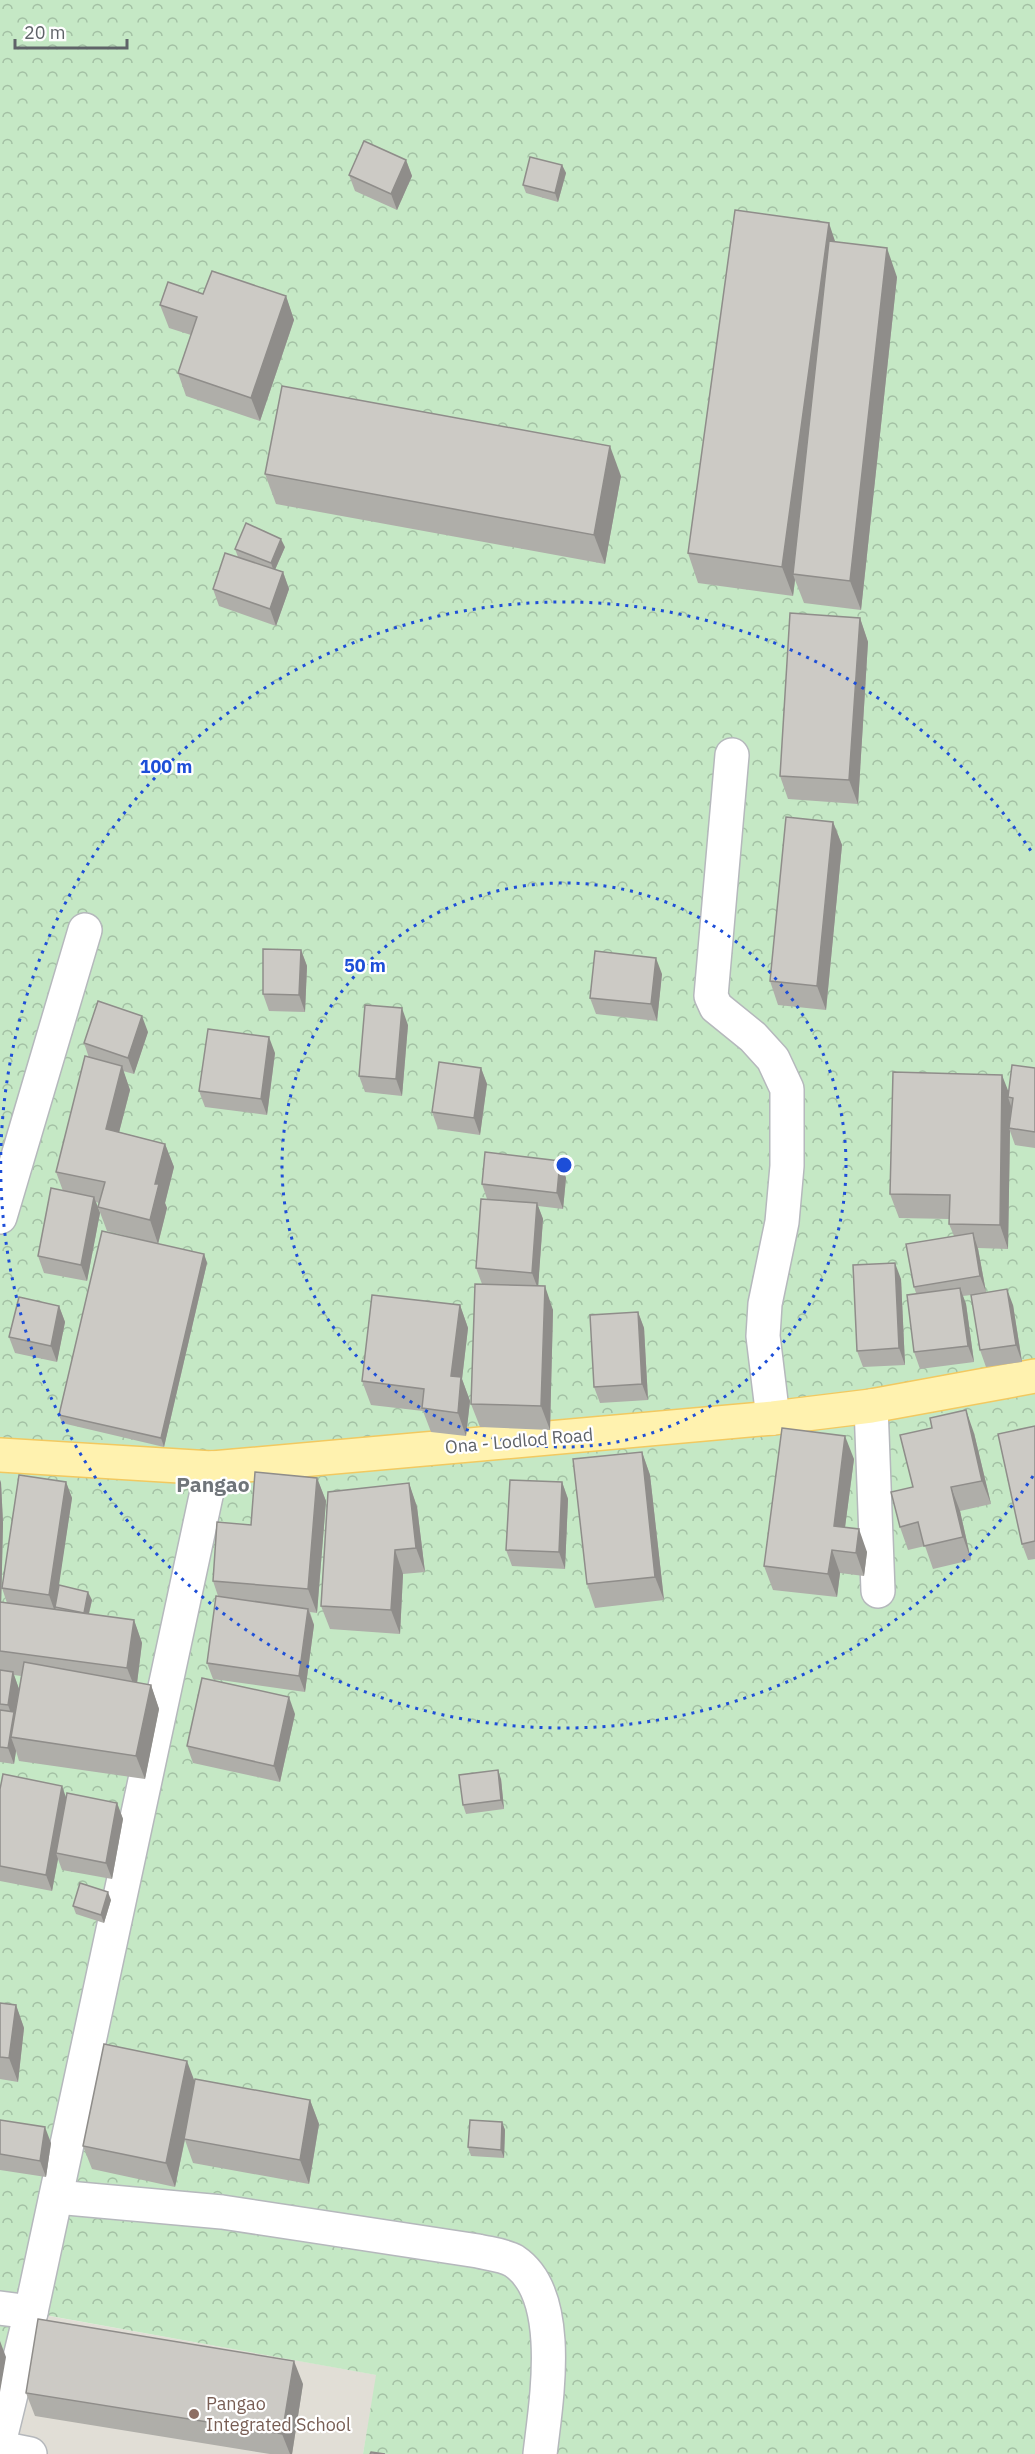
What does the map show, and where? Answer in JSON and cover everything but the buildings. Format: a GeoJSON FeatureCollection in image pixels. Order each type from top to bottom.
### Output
{"type":"FeatureCollection","features":[{"type":"Feature","properties":{"kind":"main road","name":"Ona - Lodlod Road"},"geometry":{"type":"LineString","coordinates":[[0,1455],[212,1467],[773,1418],[871,1406],[1035,1376]]}},
{"type":"Feature","properties":{"kind":"street"},"geometry":{"type":"LineString","coordinates":[[732,755],[711,996],[716,1007],[753,1036],[773,1059],[787,1089],[787,1166],[782,1222],[765,1304],[763,1336],[773,1418]]}},
{"type":"Feature","properties":{"kind":"street"},"geometry":{"type":"LineString","coordinates":[[0,1217],[85,930]]}},
{"type":"Feature","properties":{"kind":"street"},"geometry":{"type":"LineString","coordinates":[[871,1406],[878,1591]]}},
{"type":"Feature","properties":{"kind":"street"},"geometry":{"type":"LineString","coordinates":[[0,2439],[16,2310],[56,2197],[212,1467]]}},
{"type":"Feature","properties":{"kind":"street"},"geometry":{"type":"LineString","coordinates":[[56,2197],[222,2212],[478,2251],[515,2262],[533,2280],[543,2305],[547,2337],[547,2392],[540,2454]]}},
{"type":"Feature","properties":{"kind":"street"},"geometry":{"type":"LineString","coordinates":[[0,2448],[30,2454]]}},
{"type":"Feature","properties":{"kind":"shaded area","name":"Pangao Integrated School"},"geometry":{"type":"Polygon","coordinates":[[[38,2314],[377,2375],[363,2454],[10,2454],[38,2314]]]}},
{"type":"Feature","properties":{"kind":"green space"},"geometry":{"type":"Polygon","coordinates":[[[0,0],[1035,0],[1035,2454],[363,2454],[376,2375],[39,2314],[0,2454],[0,0]]]}},
{"type":"Feature","properties":{"kind":"place","name":"Pangao Integrated School"},"geometry":{"type":"Point","coordinates":[194,2414]}},
{"type":"Feature","properties":{"kind":"district","name":"Pangao"},"geometry":{"type":"Point","coordinates":[213,1485]}}]}
